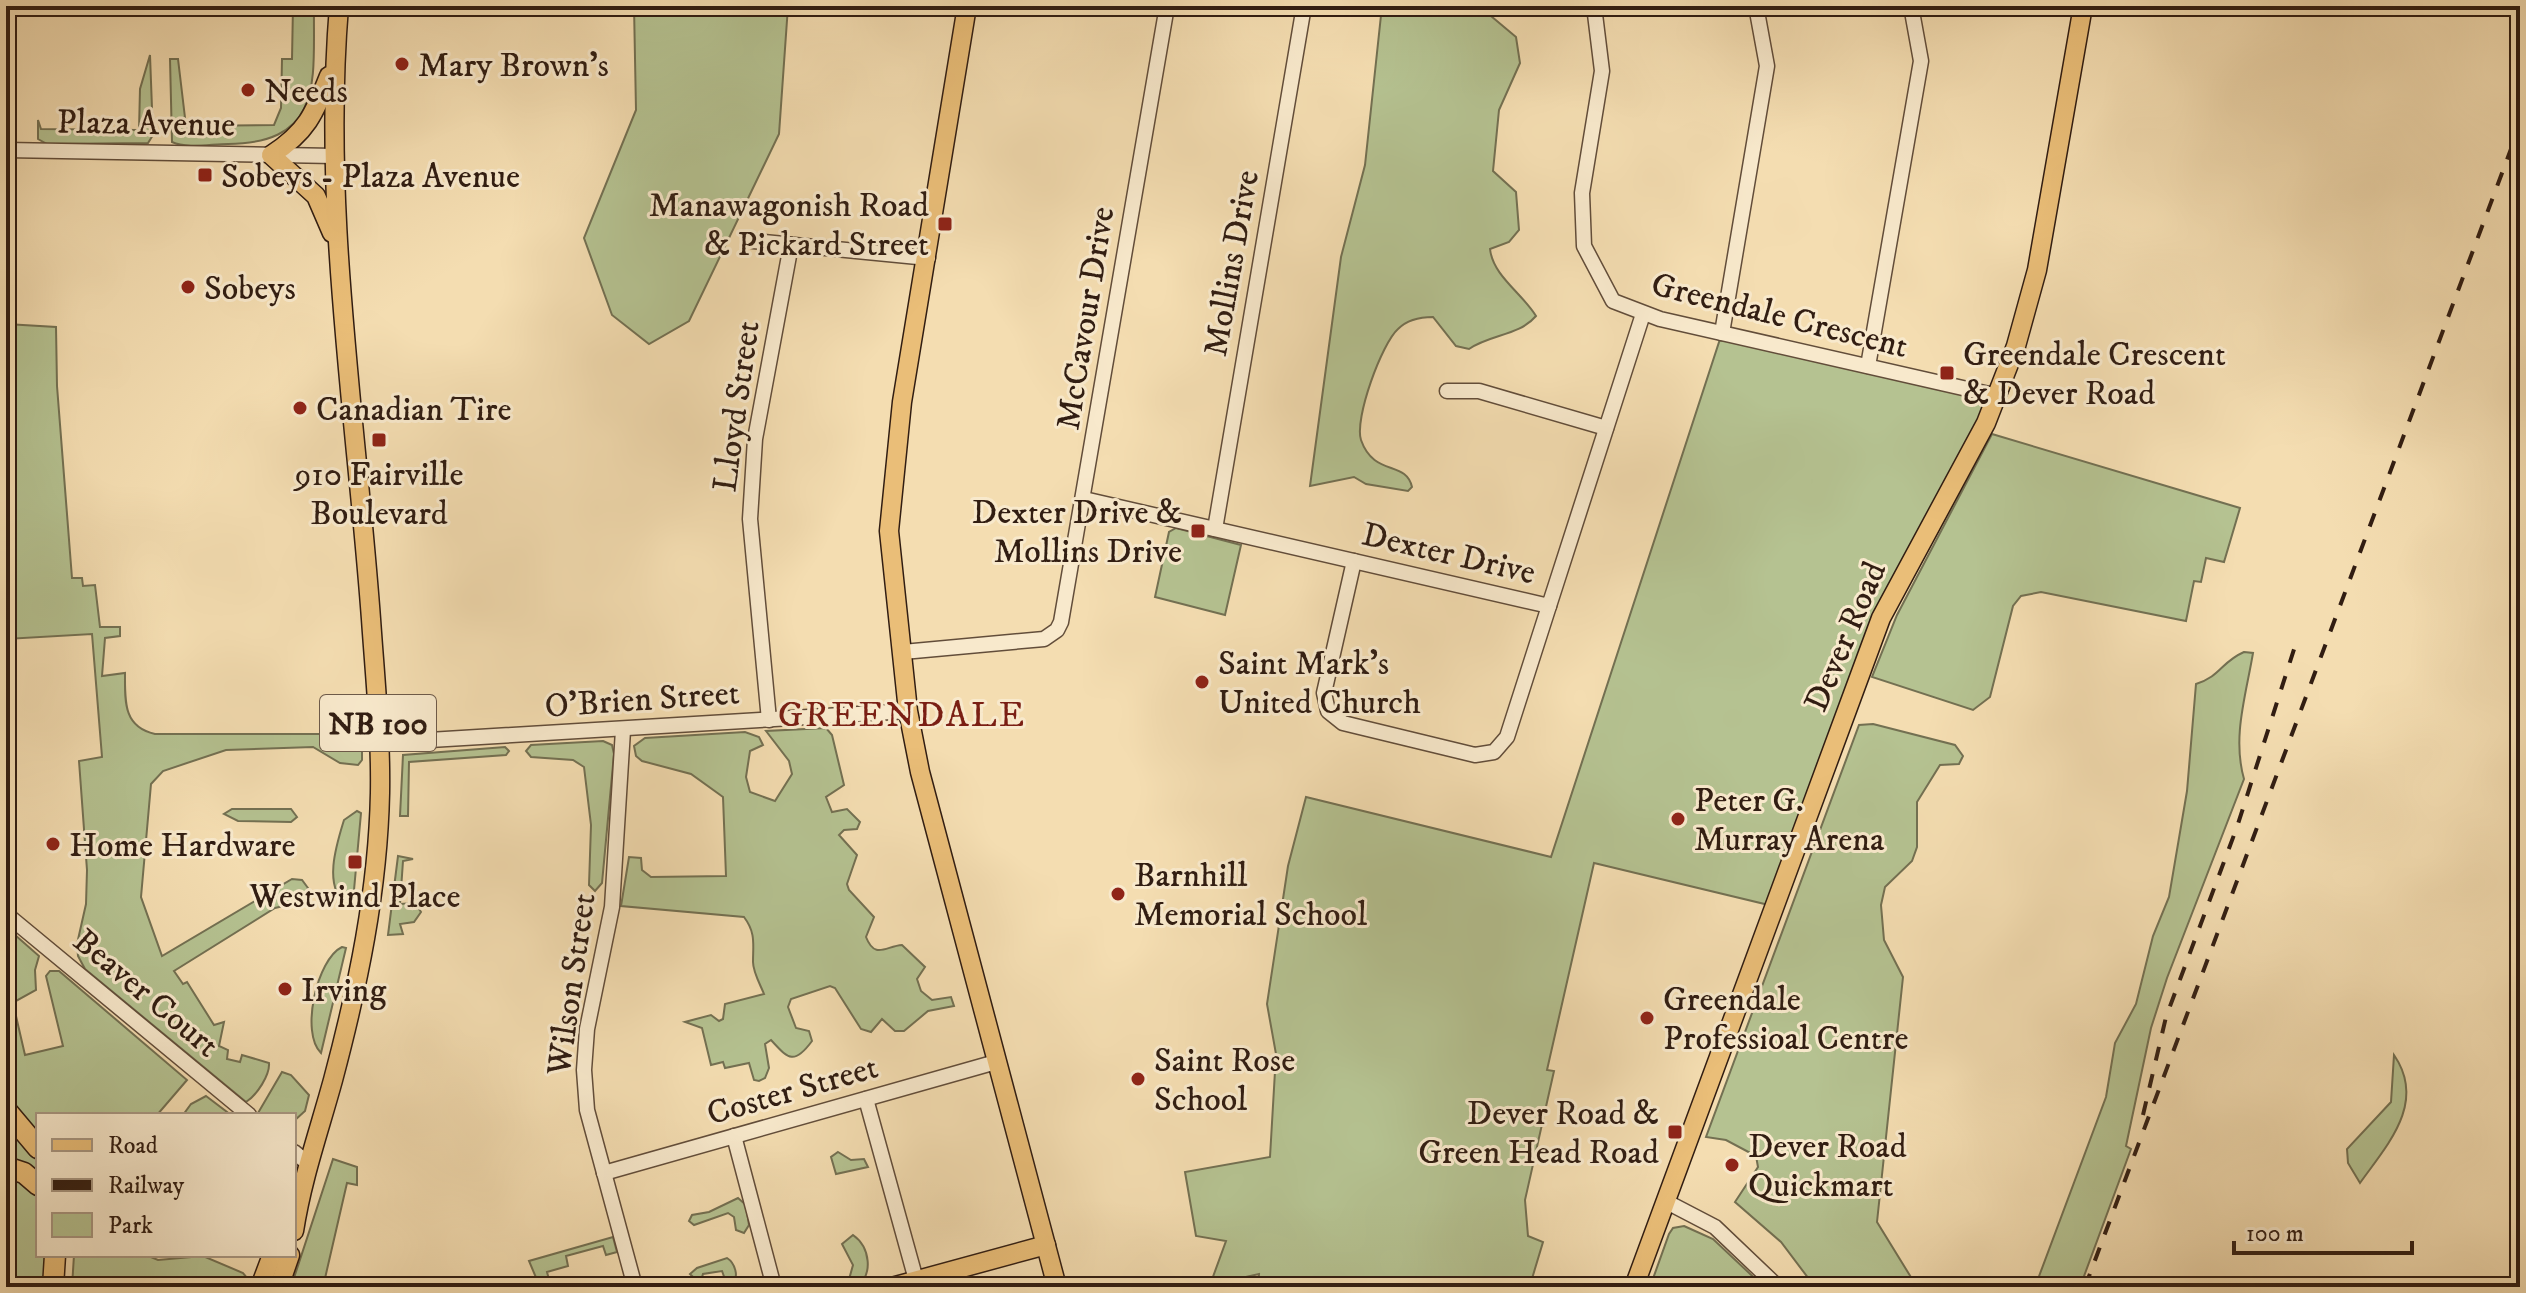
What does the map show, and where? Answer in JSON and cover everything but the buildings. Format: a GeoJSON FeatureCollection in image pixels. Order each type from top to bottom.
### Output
{"type":"FeatureCollection","features":[{"type":"Feature","properties":{"kind":"highway"},"geometry":{"type":"LineString","coordinates":[[6,1110],[36,1146]]}},
{"type":"Feature","properties":{"kind":"highway"},"geometry":{"type":"LineString","coordinates":[[6,1167],[24,1173],[36,1183]]}},
{"type":"Feature","properties":{"kind":"highway"},"geometry":{"type":"LineString","coordinates":[[53,1287],[55,1257]]}},
{"type":"Feature","properties":{"kind":"highway"},"geometry":{"type":"LineString","coordinates":[[67,1287],[69,1257]]}},
{"type":"Feature","properties":{"kind":"main road","name":"NB 100"},"geometry":{"type":"LineString","coordinates":[[297,1201],[301,1158],[344,1038],[368,927],[378,846],[380,743],[363,509],[337,243],[334,65],[339,6]]}},
{"type":"Feature","properties":{"kind":"main road"},"geometry":{"type":"LineString","coordinates":[[967,6],[902,402],[889,531],[908,711],[920,772],[1057,1287]]}},
{"type":"Feature","properties":{"kind":"main road","name":"Dever Road"},"geometry":{"type":"LineString","coordinates":[[1634,1287],[1881,618],[1998,396],[2016,346],[2037,270],[2083,6]]}},
{"type":"Feature","properties":{"kind":"main road"},"geometry":{"type":"LineString","coordinates":[[334,65],[312,119],[292,142],[271,155],[316,196],[337,243]]}},
{"type":"Feature","properties":{"kind":"main road"},"geometry":{"type":"LineString","coordinates":[[892,1287],[917,1284],[1046,1245]]}},
{"type":"Feature","properties":{"kind":"main road"},"geometry":{"type":"LineString","coordinates":[[260,1287],[271,1257]]}},
{"type":"Feature","properties":{"kind":"main road"},"geometry":{"type":"LineString","coordinates":[[279,1287],[289,1257]]}},
{"type":"Feature","properties":{"kind":"street","name":"McCavour Drive"},"geometry":{"type":"LineString","coordinates":[[903,652],[1051,636],[1061,622],[1167,6]]}},
{"type":"Feature","properties":{"kind":"street","name":"Mollins Drive"},"geometry":{"type":"LineString","coordinates":[[1215,529],[1304,6]]}},
{"type":"Feature","properties":{"kind":"street","name":"Greendale Crescent"},"geometry":{"type":"LineString","coordinates":[[1594,6],[1602,71],[1582,193],[1584,246],[1613,301],[1643,314],[1998,396]]}},
{"type":"Feature","properties":{"kind":"street"},"geometry":{"type":"LineString","coordinates":[[1722,333],[1767,66],[1756,6]]}},
{"type":"Feature","properties":{"kind":"street"},"geometry":{"type":"LineString","coordinates":[[1868,366],[1921,61],[1911,6]]}},
{"type":"Feature","properties":{"kind":"street","name":"Plaza Avenue"},"geometry":{"type":"LineString","coordinates":[[6,150],[334,156]]}},
{"type":"Feature","properties":{"kind":"street"},"geometry":{"type":"LineString","coordinates":[[753,241],[928,258]]}},
{"type":"Feature","properties":{"kind":"street","name":"Lloyd Street"},"geometry":{"type":"LineString","coordinates":[[769,720],[750,519],[755,439],[791,245]]}},
{"type":"Feature","properties":{"kind":"street","name":"Dexter Drive"},"geometry":{"type":"LineString","coordinates":[[1084,499],[1549,606],[1643,314]]}},
{"type":"Feature","properties":{"kind":"street"},"geometry":{"type":"LineString","coordinates":[[1447,391],[1479,391],[1606,428]]}},
{"type":"Feature","properties":{"kind":"street"},"geometry":{"type":"LineString","coordinates":[[1354,561],[1324,693],[1328,711],[1343,723],[1475,755],[1494,752],[1507,737],[1549,606]]}},
{"type":"Feature","properties":{"kind":"street","name":"O'Brien Street"},"geometry":{"type":"LineString","coordinates":[[380,743],[908,711]]}},
{"type":"Feature","properties":{"kind":"street","name":"Wilson Street"},"geometry":{"type":"LineString","coordinates":[[623,730],[612,907],[585,1051],[587,1110],[635,1287]]}},
{"type":"Feature","properties":{"kind":"street","name":"Beaver Court"},"geometry":{"type":"LineString","coordinates":[[6,914],[247,1113]]}},
{"type":"Feature","properties":{"kind":"street","name":"Coster Street"},"geometry":{"type":"LineString","coordinates":[[604,1173],[996,1062]]}},
{"type":"Feature","properties":{"kind":"street"},"geometry":{"type":"LineString","coordinates":[[866,1099],[917,1284]]}},
{"type":"Feature","properties":{"kind":"street"},"geometry":{"type":"LineString","coordinates":[[734,1136],[774,1287]]}},
{"type":"Feature","properties":{"kind":"street"},"geometry":{"type":"LineString","coordinates":[[1665,1201],[1715,1227],[1778,1287]]}},
{"type":"Feature","properties":{"kind":"green space"},"geometry":{"type":"Polygon","coordinates":[[[293,6],[314,6],[312,81],[307,102],[298,119],[282,132],[260,141],[199,146],[172,142],[170,59],[178,59],[186,126],[274,125],[281,108],[282,59],[292,59],[293,6]]]}},
{"type":"Feature","properties":{"kind":"green space"},"geometry":{"type":"Polygon","coordinates":[[[634,6],[788,6],[779,134],[689,321],[649,344],[612,315],[584,238],[636,110],[634,6]]]}},
{"type":"Feature","properties":{"kind":"green space"},"geometry":{"type":"Polygon","coordinates":[[[1382,6],[1479,6],[1516,37],[1520,63],[1499,110],[1493,171],[1516,192],[1519,230],[1509,242],[1490,249],[1496,268],[1536,316],[1513,331],[1469,349],[1456,346],[1433,317],[1410,321],[1392,337],[1377,365],[1365,399],[1361,440],[1374,459],[1409,479],[1412,487],[1408,491],[1366,484],[1354,477],[1310,486],[1341,257],[1365,165],[1382,6]]]}},
{"type":"Feature","properties":{"kind":"green space"},"geometry":{"type":"Polygon","coordinates":[[[150,55],[153,135],[148,143],[47,144],[38,139],[38,120],[41,129],[139,130],[140,89],[150,55]]]}},
{"type":"Feature","properties":{"kind":"green space"},"geometry":{"type":"Polygon","coordinates":[[[6,324],[56,327],[57,386],[72,578],[82,578],[83,586],[95,585],[100,627],[120,627],[120,636],[105,638],[102,676],[125,673],[126,703],[131,719],[145,731],[155,734],[352,734],[362,744],[362,760],[358,765],[340,763],[313,747],[226,750],[163,771],[151,784],[141,897],[162,956],[292,879],[302,880],[308,888],[301,902],[275,908],[174,971],[183,984],[187,982],[214,1025],[224,1022],[219,1046],[228,1050],[227,1059],[240,1062],[242,1055],[269,1063],[262,1084],[246,1102],[85,969],[78,956],[77,944],[86,904],[87,870],[79,761],[102,757],[92,634],[6,639],[6,324]]]}},
{"type":"Feature","properties":{"kind":"green space"},"geometry":{"type":"Polygon","coordinates":[[[1722,333],[1998,396],[1916,551],[1773,906],[1594,863],[1547,1070],[1554,1071],[1525,1200],[1528,1236],[1543,1242],[1531,1282],[1523,1279],[1519,1287],[1258,1287],[1259,1274],[1210,1285],[1226,1241],[1196,1236],[1185,1172],[1270,1157],[1276,1054],[1267,1004],[1288,866],[1306,797],[1551,857],[1722,333]]]}},
{"type":"Feature","properties":{"kind":"green space"},"geometry":{"type":"Polygon","coordinates":[[[1992,434],[2240,508],[2224,562],[2206,558],[2201,582],[2194,581],[2186,621],[2041,592],[2021,596],[2013,606],[1990,697],[1973,710],[1872,677],[1897,615],[1992,434]]]}},
{"type":"Feature","properties":{"kind":"green space"},"geometry":{"type":"Polygon","coordinates":[[[1176,528],[1241,545],[1225,615],[1155,597],[1169,532],[1176,528]]]}},
{"type":"Feature","properties":{"kind":"green space"},"geometry":{"type":"Polygon","coordinates":[[[2244,652],[2253,653],[2240,732],[2244,779],[2167,978],[2151,1028],[2126,1146],[2131,1149],[2080,1287],[2035,1287],[2106,1097],[2115,1043],[2136,1004],[2153,936],[2169,897],[2187,791],[2196,684],[2211,677],[2244,652]]]}},
{"type":"Feature","properties":{"kind":"green space"},"geometry":{"type":"Polygon","coordinates":[[[1873,724],[1955,745],[1963,756],[1959,764],[1940,765],[1917,802],[1917,847],[1912,861],[1885,887],[1881,905],[1884,940],[1903,977],[1877,1222],[1917,1287],[1815,1287],[1781,1242],[1735,1202],[1758,1167],[1756,1156],[1726,1140],[1706,1137],[1859,725],[1873,724]]]}},
{"type":"Feature","properties":{"kind":"green space"},"geometry":{"type":"Polygon","coordinates":[[[826,728],[832,735],[844,785],[826,797],[832,812],[847,809],[860,822],[857,829],[844,830],[839,835],[857,855],[847,884],[874,917],[866,937],[869,944],[877,950],[902,945],[925,967],[917,979],[921,991],[932,1000],[951,997],[954,1006],[928,1011],[904,1031],[895,1031],[882,1019],[871,1032],[861,1029],[835,988],[830,986],[791,999],[788,1007],[796,1028],[809,1031],[812,1041],[795,1057],[786,1055],[771,1040],[765,1044],[769,1068],[765,1078],[759,1081],[754,1080],[749,1063],[725,1068],[723,1062],[711,1065],[702,1028],[685,1022],[711,1015],[719,1021],[723,1019],[725,1004],[764,994],[755,974],[752,934],[744,917],[621,906],[629,857],[641,858],[642,870],[651,877],[726,876],[723,797],[691,774],[642,761],[636,756],[634,746],[645,738],[745,732],[759,737],[763,745],[750,751],[746,777],[750,792],[775,801],[792,774],[789,761],[766,731],[826,728]]]}},
{"type":"Feature","properties":{"kind":"green space"},"geometry":{"type":"Polygon","coordinates":[[[603,741],[612,745],[614,754],[602,883],[595,891],[589,885],[591,825],[584,767],[573,760],[531,757],[526,751],[531,745],[603,741]]]}},
{"type":"Feature","properties":{"kind":"green space"},"geometry":{"type":"Polygon","coordinates":[[[505,747],[509,751],[506,755],[409,762],[408,816],[400,816],[403,755],[505,747]]]}},
{"type":"Feature","properties":{"kind":"green space"},"geometry":{"type":"Polygon","coordinates":[[[232,809],[291,809],[297,817],[291,822],[238,821],[224,814],[232,809]]]}},
{"type":"Feature","properties":{"kind":"green space"},"geometry":{"type":"Polygon","coordinates":[[[357,811],[361,813],[353,901],[345,903],[335,886],[334,863],[344,820],[357,811]]]}},
{"type":"Feature","properties":{"kind":"green space"},"geometry":{"type":"Polygon","coordinates":[[[398,856],[413,859],[403,861],[400,904],[415,903],[421,912],[414,922],[400,924],[403,934],[388,935],[398,856]]]}},
{"type":"Feature","properties":{"kind":"green space"},"geometry":{"type":"Polygon","coordinates":[[[6,927],[39,956],[35,970],[36,990],[14,1002],[7,1012],[8,1018],[16,1016],[25,1055],[63,1046],[46,976],[50,971],[59,971],[187,1080],[159,1113],[36,1113],[36,1137],[6,1102],[6,927]]]}},
{"type":"Feature","properties":{"kind":"green space"},"geometry":{"type":"Polygon","coordinates":[[[342,947],[346,948],[321,1053],[312,1030],[314,997],[325,966],[342,947]]]}},
{"type":"Feature","properties":{"kind":"green space"},"geometry":{"type":"Polygon","coordinates":[[[2394,1055],[2403,1073],[2405,1107],[2400,1123],[2360,1183],[2348,1163],[2347,1149],[2391,1102],[2394,1055]]]}},
{"type":"Feature","properties":{"kind":"green space"},"geometry":{"type":"Polygon","coordinates":[[[282,1072],[291,1075],[309,1095],[305,1111],[296,1119],[296,1113],[258,1113],[282,1072]]]}},
{"type":"Feature","properties":{"kind":"green space"},"geometry":{"type":"Polygon","coordinates":[[[206,1096],[228,1113],[184,1113],[191,1104],[206,1096]]]}},
{"type":"Feature","properties":{"kind":"green space"},"geometry":{"type":"Polygon","coordinates":[[[6,1121],[36,1155],[36,1175],[6,1161],[6,1121]]]}},
{"type":"Feature","properties":{"kind":"green space"},"geometry":{"type":"Polygon","coordinates":[[[838,1152],[851,1160],[864,1159],[868,1167],[836,1174],[831,1157],[838,1152]]]}},
{"type":"Feature","properties":{"kind":"green space"},"geometry":{"type":"Polygon","coordinates":[[[333,1159],[357,1167],[357,1185],[347,1183],[323,1287],[291,1287],[333,1159]]]}},
{"type":"Feature","properties":{"kind":"green space"},"geometry":{"type":"Polygon","coordinates":[[[6,1172],[36,1191],[36,1257],[49,1257],[47,1287],[6,1287],[6,1172]]]}},
{"type":"Feature","properties":{"kind":"green space"},"geometry":{"type":"Polygon","coordinates":[[[738,1198],[746,1205],[749,1225],[744,1233],[736,1230],[734,1217],[728,1213],[694,1225],[689,1221],[692,1215],[709,1212],[738,1198]]]}},
{"type":"Feature","properties":{"kind":"green space"},"geometry":{"type":"Polygon","coordinates":[[[1684,1226],[1713,1239],[1764,1287],[1650,1287],[1669,1234],[1673,1228],[1684,1226]]]}},
{"type":"Feature","properties":{"kind":"green space"},"geometry":{"type":"Polygon","coordinates":[[[853,1235],[863,1246],[868,1261],[866,1276],[856,1287],[848,1283],[853,1265],[842,1244],[853,1235]]]}},
{"type":"Feature","properties":{"kind":"green space"},"geometry":{"type":"Polygon","coordinates":[[[613,1237],[617,1252],[606,1255],[603,1246],[566,1256],[568,1266],[547,1272],[551,1287],[540,1287],[529,1261],[613,1237]]]}},
{"type":"Feature","properties":{"kind":"green space"},"geometry":{"type":"Polygon","coordinates":[[[74,1257],[151,1257],[158,1260],[205,1257],[243,1273],[248,1279],[247,1287],[72,1287],[74,1257]]]}},
{"type":"Feature","properties":{"kind":"green space"},"geometry":{"type":"Polygon","coordinates":[[[727,1258],[735,1270],[733,1284],[726,1282],[722,1271],[703,1274],[700,1284],[690,1274],[697,1268],[727,1258]]]}},
{"type":"Feature","properties":{"kind":"railway"},"geometry":{"type":"LineString","coordinates":[[2085,1287],[2520,125]]}},
{"type":"Feature","properties":{"kind":"railway"},"geometry":{"type":"LineString","coordinates":[[2143,1115],[2166,1017],[2237,827],[2297,640]]}},
{"type":"Feature","properties":{"kind":"place","name":"Mary Brown's"},"geometry":{"type":"Point","coordinates":[402,64]}},
{"type":"Feature","properties":{"kind":"place","name":"Needs"},"geometry":{"type":"Point","coordinates":[248,90]}},
{"type":"Feature","properties":{"kind":"place","name":"Sobeys - Plaza Avenue"},"geometry":{"type":"Point","coordinates":[205,175]}},
{"type":"Feature","properties":{"kind":"place","name":"Manawagonish Road & Pickard Street"},"geometry":{"type":"Point","coordinates":[945,224]}},
{"type":"Feature","properties":{"kind":"place","name":"Sobeys"},"geometry":{"type":"Point","coordinates":[188,287]}},
{"type":"Feature","properties":{"kind":"place","name":"Greendale Crescent & Dever Road"},"geometry":{"type":"Point","coordinates":[1947,373]}},
{"type":"Feature","properties":{"kind":"place","name":"Canadian Tire"},"geometry":{"type":"Point","coordinates":[300,408]}},
{"type":"Feature","properties":{"kind":"place","name":"910 Fairville Boulevard"},"geometry":{"type":"Point","coordinates":[379,440]}},
{"type":"Feature","properties":{"kind":"place","name":"Dexter Drive & Mollins Drive"},"geometry":{"type":"Point","coordinates":[1198,531]}},
{"type":"Feature","properties":{"kind":"place","name":"Saint Mark's United Church"},"geometry":{"type":"Point","coordinates":[1202,682]}},
{"type":"Feature","properties":{"kind":"place","name":"Peter G. Murray Arena"},"geometry":{"type":"Point","coordinates":[1678,819]}},
{"type":"Feature","properties":{"kind":"place","name":"Home Hardware"},"geometry":{"type":"Point","coordinates":[53,844]}},
{"type":"Feature","properties":{"kind":"place","name":"Westwind Place"},"geometry":{"type":"Point","coordinates":[355,862]}},
{"type":"Feature","properties":{"kind":"place","name":"Barnhill Memorial School"},"geometry":{"type":"Point","coordinates":[1118,894]}},
{"type":"Feature","properties":{"kind":"place","name":"Irving"},"geometry":{"type":"Point","coordinates":[285,989]}},
{"type":"Feature","properties":{"kind":"place","name":"Greendale Professioal Centre"},"geometry":{"type":"Point","coordinates":[1647,1018]}},
{"type":"Feature","properties":{"kind":"place","name":"Saint Rose School"},"geometry":{"type":"Point","coordinates":[1138,1079]}},
{"type":"Feature","properties":{"kind":"place","name":"Dever Road & Green Head Road"},"geometry":{"type":"Point","coordinates":[1675,1132]}},
{"type":"Feature","properties":{"kind":"place","name":"Dever Road Quickmart"},"geometry":{"type":"Point","coordinates":[1732,1165]}},
{"type":"Feature","properties":{"kind":"district","name":"GREENDALE"},"geometry":{"type":"Point","coordinates":[902,713]}}]}
